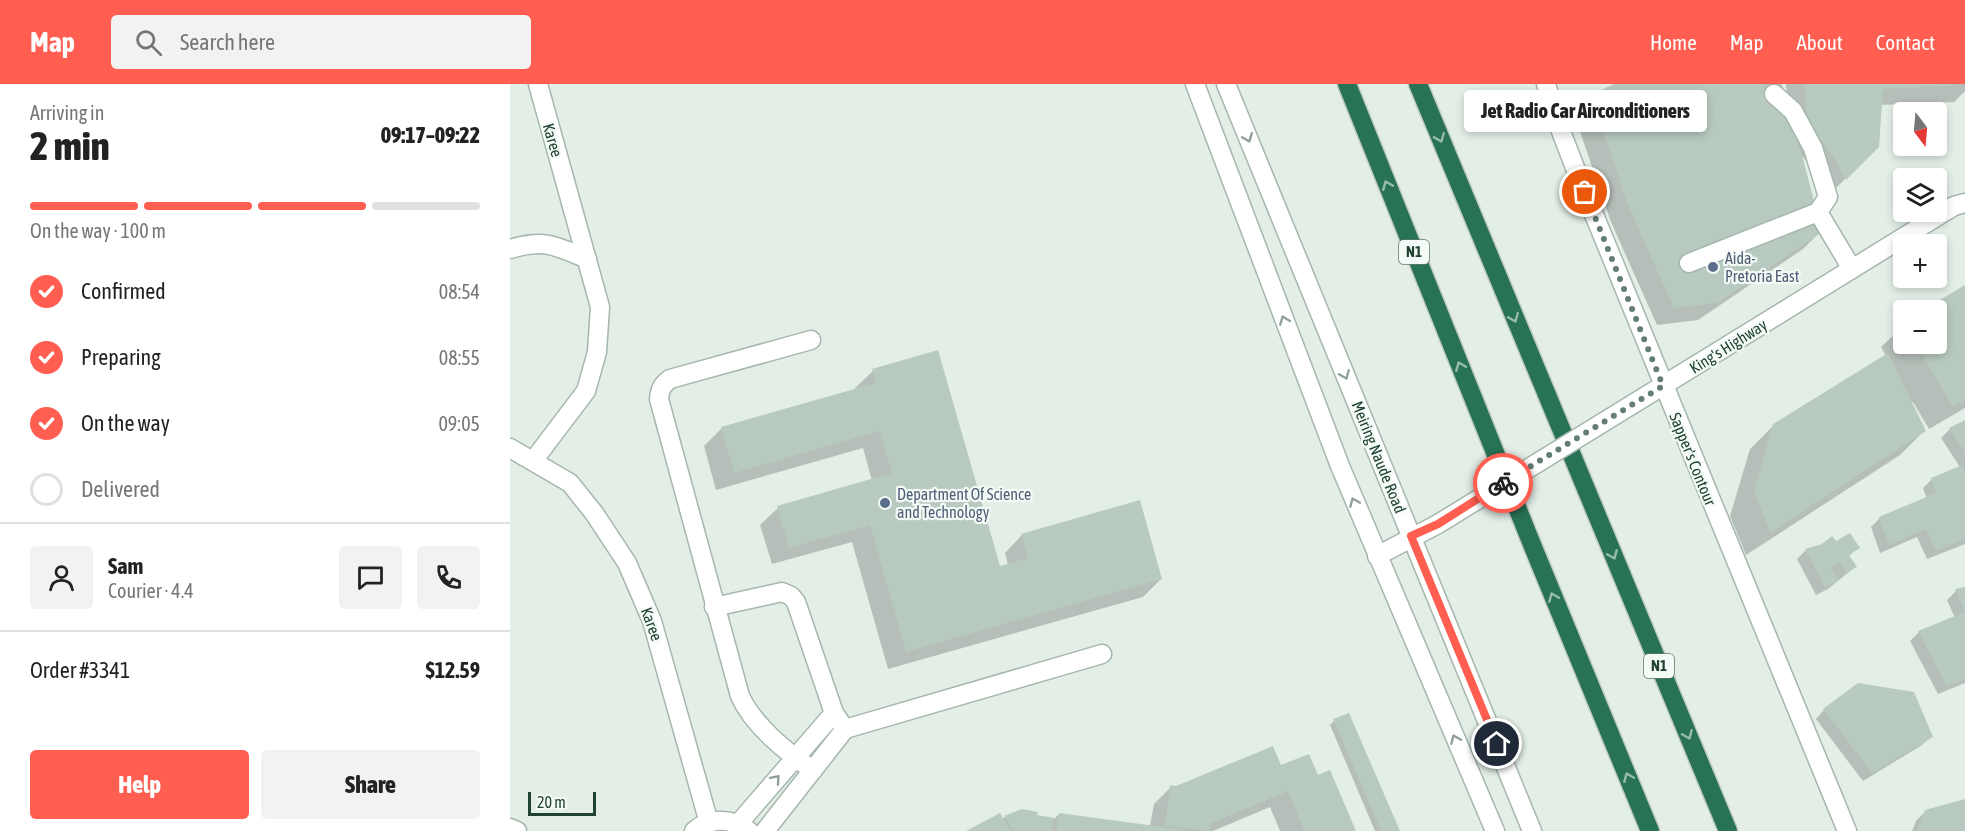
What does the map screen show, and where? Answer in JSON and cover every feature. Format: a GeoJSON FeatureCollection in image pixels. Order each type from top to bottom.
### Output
{"type":"FeatureCollection","features":[{"type":"Feature","properties":{"kind":"highway","name":"N1"},"geometry":{"type":"LineString","coordinates":[[1347,84],[1530,542],[1650,831]]}},
{"type":"Feature","properties":{"kind":"highway","name":"N1"},"geometry":{"type":"LineString","coordinates":[[1418,84],[1728,831]]}},
{"type":"Feature","properties":{"kind":"street","name":"Karee"},"geometry":{"type":"LineString","coordinates":[[533,461],[586,391],[597,352],[600,307],[538,84]]}},
{"type":"Feature","properties":{"kind":"street"},"geometry":{"type":"LineString","coordinates":[[1195,84],[1340,466],[1495,831]]}},
{"type":"Feature","properties":{"kind":"street","name":"Meiring Naude Road"},"geometry":{"type":"LineString","coordinates":[[1226,84],[1532,831]]}},
{"type":"Feature","properties":{"kind":"street","name":"Sapper's Contour"},"geometry":{"type":"LineString","coordinates":[[1546,84],[1575,168],[1847,831]]}},
{"type":"Feature","properties":{"kind":"street"},"geometry":{"type":"LineString","coordinates":[[1689,263],[1818,212],[1828,197],[1813,148],[1793,111],[1774,94]]}},
{"type":"Feature","properties":{"kind":"street","name":"King's Highway"},"geometry":{"type":"LineString","coordinates":[[1377,556],[1411,536],[1438,524],[1961,201]]}},
{"type":"Feature","properties":{"kind":"street"},"geometry":{"type":"LineString","coordinates":[[1818,212],[1852,269]]}},
{"type":"Feature","properties":{"kind":"street"},"geometry":{"type":"LineString","coordinates":[[510,249],[545,243],[587,259]]}},
{"type":"Feature","properties":{"kind":"street"},"geometry":{"type":"LineString","coordinates":[[811,340],[670,379],[663,384],[659,399],[714,607],[743,704],[749,714],[795,758],[813,770]]}},
{"type":"Feature","properties":{"kind":"street","name":"Karee"},"geometry":{"type":"LineString","coordinates":[[510,448],[570,483],[594,513],[627,563],[652,621],[701,827]]}},
{"type":"Feature","properties":{"kind":"street"},"geometry":{"type":"LineString","coordinates":[[714,607],[782,592],[791,596],[796,602],[834,712],[845,729]]}},
{"type":"Feature","properties":{"kind":"street"},"geometry":{"type":"LineString","coordinates":[[765,831],[845,729],[1102,654]]}},
{"type":"Feature","properties":{"kind":"street"},"geometry":{"type":"LineString","coordinates":[[701,827],[719,820],[744,827],[795,758],[834,712]]}},
{"type":"Feature","properties":{"kind":"street"},"geometry":{"type":"LineString","coordinates":[[510,828],[517,831]]}},
{"type":"Feature","properties":{"kind":"building"},"geometry":{"type":"Polygon","coordinates":[[[1614,84],[1782,84],[1822,232],[1717,303],[1674,308],[1628,205],[1591,95],[1614,84]]]}},
{"type":"Feature","properties":{"kind":"building"},"geometry":{"type":"Polygon","coordinates":[[[1804,84],[1950,84],[1950,86],[1883,89],[1879,147],[1846,180],[1833,155],[1808,125],[1804,84]]]}},
{"type":"Feature","properties":{"kind":"building"},"geometry":{"type":"Polygon","coordinates":[[[1965,285],[1965,400],[1953,407],[1922,354],[1947,354],[1947,300],[1940,300],[1965,285]]]}},
{"type":"Feature","properties":{"kind":"building","name":"Department Of Science and Technology"},"geometry":{"type":"Polygon","coordinates":[[[938,350],[1000,566],[1028,558],[1021,534],[1140,500],[1162,579],[906,652],[870,525],[789,548],[777,506],[892,473],[880,431],[734,473],[721,427],[876,383],[872,369],[938,350]]]}},
{"type":"Feature","properties":{"kind":"building"},"geometry":{"type":"Polygon","coordinates":[[[1888,353],[1926,431],[1770,533],[1754,491],[1773,424],[1888,353]]]}},
{"type":"Feature","properties":{"kind":"building"},"geometry":{"type":"Polygon","coordinates":[[[1965,420],[1965,452],[1949,428],[1965,420]]]}},
{"type":"Feature","properties":{"kind":"building"},"geometry":{"type":"Polygon","coordinates":[[[1962,465],[1965,472],[1965,539],[1936,551],[1926,529],[1889,545],[1879,517],[1936,493],[1931,478],[1962,465]]]}},
{"type":"Feature","properties":{"kind":"building"},"geometry":{"type":"Polygon","coordinates":[[[1850,533],[1860,548],[1849,555],[1857,567],[1846,573],[1840,562],[1831,568],[1839,580],[1825,587],[1805,549],[1822,544],[1832,536],[1836,541],[1850,533]]]}},
{"type":"Feature","properties":{"kind":"building"},"geometry":{"type":"Polygon","coordinates":[[[1965,587],[1965,612],[1955,589],[1965,587]]]}},
{"type":"Feature","properties":{"kind":"building"},"geometry":{"type":"Polygon","coordinates":[[[1965,612],[1965,679],[1947,686],[1918,631],[1965,612]]]}},
{"type":"Feature","properties":{"kind":"building"},"geometry":{"type":"Polygon","coordinates":[[[1858,683],[1914,692],[1933,737],[1872,773],[1823,709],[1858,683]]]}},
{"type":"Feature","properties":{"kind":"building"},"geometry":{"type":"Polygon","coordinates":[[[1349,713],[1400,831],[1381,831],[1333,719],[1349,713]]]}},
{"type":"Feature","properties":{"kind":"building"},"geometry":{"type":"Polygon","coordinates":[[[1273,746],[1281,765],[1309,754],[1318,775],[1330,770],[1356,831],[1304,831],[1288,791],[1211,823],[1210,831],[1165,826],[1170,785],[1176,786],[1273,746]]]}},
{"type":"Feature","properties":{"kind":"building"},"geometry":{"type":"Polygon","coordinates":[[[1965,799],[1965,831],[1917,831],[1925,810],[1965,799]]]}},
{"type":"Feature","properties":{"kind":"building"},"geometry":{"type":"Polygon","coordinates":[[[1022,809],[1054,818],[1052,831],[1014,831],[1004,816],[1022,809]]]}},
{"type":"Feature","properties":{"kind":"building"},"geometry":{"type":"Polygon","coordinates":[[[1000,813],[1010,831],[966,831],[1000,813]]]}},
{"type":"Feature","properties":{"kind":"building"},"geometry":{"type":"Polygon","coordinates":[[[1059,813],[1185,830],[1185,831],[1056,831],[1059,813]]]}},
{"type":"Feature","properties":{"kind":"way so far"},"geometry":{"type":"LineString","coordinates":[[1503,483],[1663,386],[1585,192]]}},
{"type":"Feature","properties":{"kind":"place","name":"Jet Radio Car Airconditioners"},"geometry":{"type":"Point","coordinates":[1585,192]}},
{"type":"Feature","properties":{"kind":"place","name":"Aida- Pretoria East"},"geometry":{"type":"Point","coordinates":[1713,267]}},
{"type":"Feature","properties":{"kind":"place","name":"Department Of Science and Technology"},"geometry":{"type":"Point","coordinates":[885,503]}},
{"type":"Feature","properties":{"kind":"route"},"geometry":{"type":"LineString","coordinates":[[1497,744],[1411,536],[1438,524],[1503,483]]}}]}
